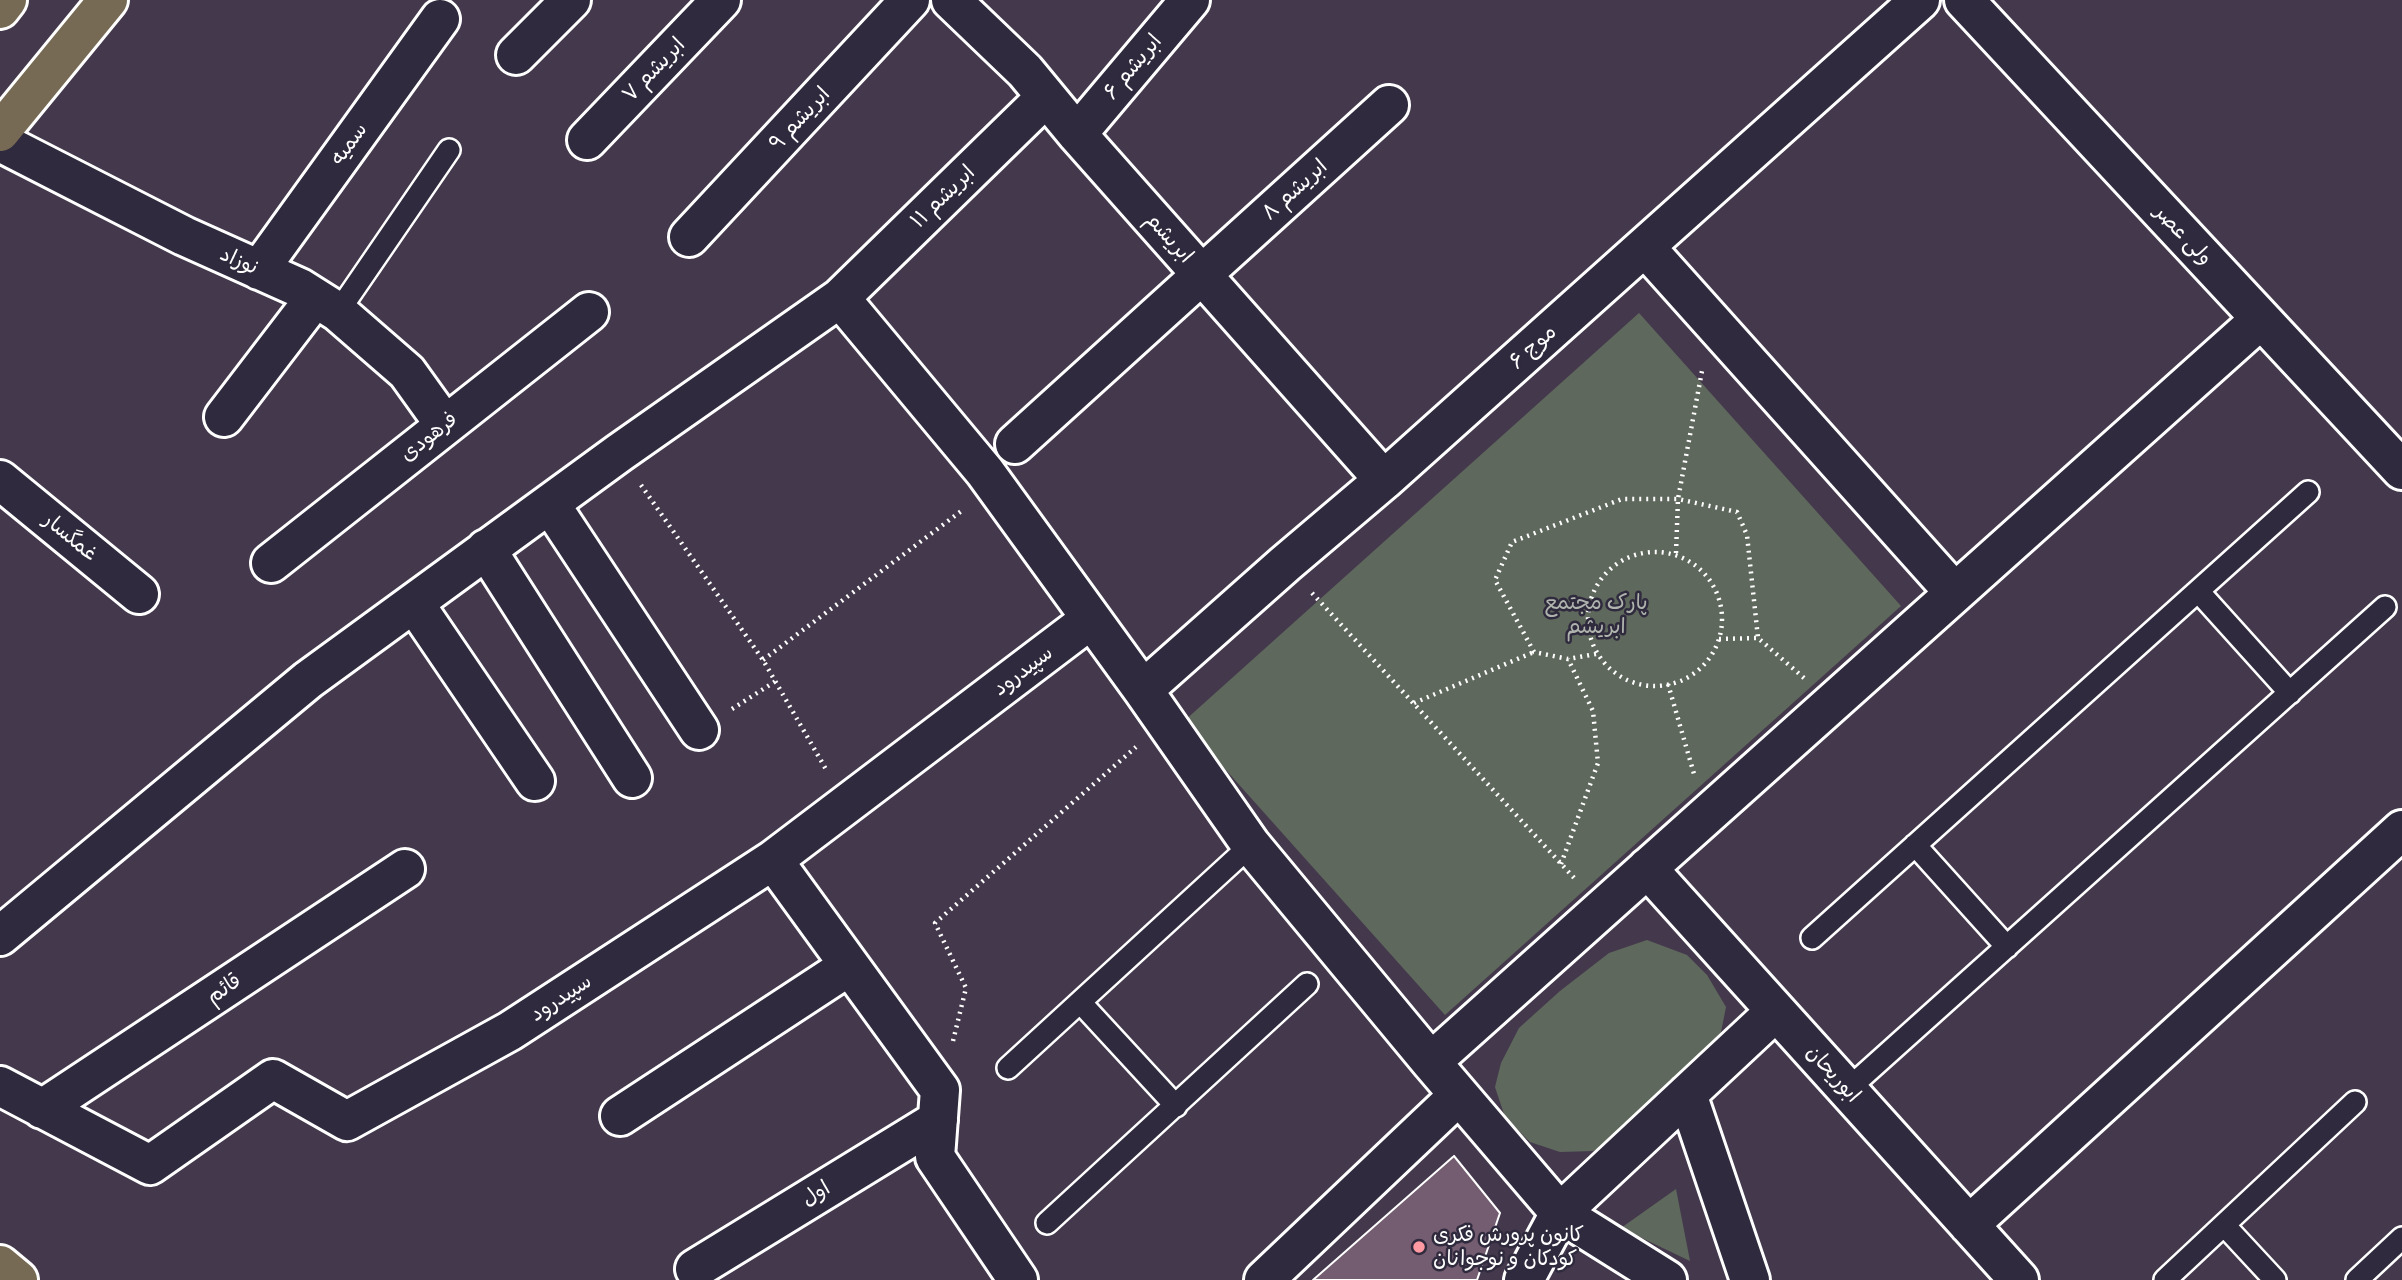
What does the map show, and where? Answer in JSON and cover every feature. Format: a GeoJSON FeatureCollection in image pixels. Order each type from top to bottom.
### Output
{"type":"FeatureCollection","features":[{"type":"Feature","properties":{"kind":"main road"},"geometry":{"type":"LineString","coordinates":[[0,9],[7,0]]}},
{"type":"Feature","properties":{"kind":"main road"},"geometry":{"type":"LineString","coordinates":[[0,132],[108,0]]}},
{"type":"Feature","properties":{"kind":"main road"},"geometry":{"type":"LineString","coordinates":[[0,1265],[18,1280]]}},
{"type":"Feature","properties":{"kind":"street"},"geometry":{"type":"LineString","coordinates":[[516,55],[571,0]]}},
{"type":"Feature","properties":{"kind":"street","name":"ابریشم ۷"},"geometry":{"type":"LineString","coordinates":[[587,140],[721,0]]}},
{"type":"Feature","properties":{"kind":"street","name":"ابریشم ۹"},"geometry":{"type":"LineString","coordinates":[[689,237],[910,0]]}},
{"type":"Feature","properties":{"kind":"street","name":"ابریشم ۶"},"geometry":{"type":"LineString","coordinates":[[1077,134],[1190,0]]}},
{"type":"Feature","properties":{"kind":"street","name":"موج ۶"},"geometry":{"type":"LineString","coordinates":[[1143,690],[1384,480],[1920,0]]}},
{"type":"Feature","properties":{"kind":"street","name":"ولی عصر"},"geometry":{"type":"LineString","coordinates":[[1964,0],[2402,470]]}},
{"type":"Feature","properties":{"kind":"street","name":"ابریشم"},"geometry":{"type":"LineString","coordinates":[[955,1],[1025,71],[1077,134],[1384,480]]}},
{"type":"Feature","properties":{"kind":"street","name":"سمیه"},"geometry":{"type":"LineString","coordinates":[[259,270],[440,19]]}},
{"type":"Feature","properties":{"kind":"street","name":"ابریشم ۱۱"},"geometry":{"type":"LineString","coordinates":[[840,298],[1046,97]]}},
{"type":"Feature","properties":{"kind":"street","name":"ابریشم ۸"},"geometry":{"type":"LineString","coordinates":[[1015,444],[1389,105]]}},
{"type":"Feature","properties":{"kind":"street","name":"نوزاد"},"geometry":{"type":"LineString","coordinates":[[0,142],[184,236],[300,288],[326,305],[407,372],[445,425]]}},
{"type":"Feature","properties":{"kind":"street"},"geometry":{"type":"LineString","coordinates":[[1645,247],[1955,593]]}},
{"type":"Feature","properties":{"kind":"street"},"geometry":{"type":"LineString","coordinates":[[0,936],[308,680],[619,453],[840,298],[995,486],[1251,845],[1431,1062],[1560,1213],[1667,1280]]}},
{"type":"Feature","properties":{"kind":"street"},"geometry":{"type":"LineString","coordinates":[[224,417],[326,305]]}},
{"type":"Feature","properties":{"kind":"street","name":"فرهودی"},"geometry":{"type":"LineString","coordinates":[[271,563],[589,312]]}},
{"type":"Feature","properties":{"kind":"street"},"geometry":{"type":"LineString","coordinates":[[1431,1062],[2261,319]]}},
{"type":"Feature","properties":{"kind":"street","name":"غمگسار"},"geometry":{"type":"LineString","coordinates":[[0,480],[139,594]]}},
{"type":"Feature","properties":{"kind":"street"},"geometry":{"type":"LineString","coordinates":[[550,504],[699,730]]}},
{"type":"Feature","properties":{"kind":"street"},"geometry":{"type":"LineString","coordinates":[[486,550],[632,778]]}},
{"type":"Feature","properties":{"kind":"street"},"geometry":{"type":"LineString","coordinates":[[414,603],[536,781]]}},
{"type":"Feature","properties":{"kind":"street","name":"سپیدرود"},"geometry":{"type":"LineString","coordinates":[[0,1086],[150,1165],[273,1079],[347,1121],[510,1031],[773,860],[1091,620]]}},
{"type":"Feature","properties":{"kind":"street"},"geometry":{"type":"LineString","coordinates":[[1969,1225],[2402,830]]}},
{"type":"Feature","properties":{"kind":"street"},"geometry":{"type":"LineString","coordinates":[[773,860],[849,966],[939,1105],[935,1157],[1017,1280]]}},
{"type":"Feature","properties":{"kind":"street","name":"ابوریحان"},"geometry":{"type":"LineString","coordinates":[[1647,868],[2019,1280]]}},
{"type":"Feature","properties":{"kind":"street","name":"قائم"},"geometry":{"type":"LineString","coordinates":[[43,1109],[405,869]]}},
{"type":"Feature","properties":{"kind":"street"},"geometry":{"type":"LineString","coordinates":[[620,1116],[849,966]]}},
{"type":"Feature","properties":{"kind":"street"},"geometry":{"type":"LineString","coordinates":[[1524,1280],[1560,1213],[1776,1012]]}},
{"type":"Feature","properties":{"kind":"street"},"geometry":{"type":"LineString","coordinates":[[1687,1094],[1750,1280]]}},
{"type":"Feature","properties":{"kind":"street"},"geometry":{"type":"LineString","coordinates":[[1264,1280],[1460,1095]]}},
{"type":"Feature","properties":{"kind":"street","name":"اول"},"geometry":{"type":"LineString","coordinates":[[695,1269],[939,1105]]}},
{"type":"Feature","properties":{"kind":"lane"},"geometry":{"type":"LineString","coordinates":[[326,305],[449,150]]}},
{"type":"Feature","properties":{"kind":"lane"},"geometry":{"type":"LineString","coordinates":[[1812,937],[2308,492]]}},
{"type":"Feature","properties":{"kind":"lane"},"geometry":{"type":"LineString","coordinates":[[2198,591],[2290,693]]}},
{"type":"Feature","properties":{"kind":"lane"},"geometry":{"type":"LineString","coordinates":[[1847,1090],[2385,607]]}},
{"type":"Feature","properties":{"kind":"lane"},"geometry":{"type":"LineString","coordinates":[[1009,1068],[1251,845]]}},
{"type":"Feature","properties":{"kind":"lane"},"geometry":{"type":"LineString","coordinates":[[1915,845],[2007,947]]}},
{"type":"Feature","properties":{"kind":"lane"},"geometry":{"type":"LineString","coordinates":[[1047,1223],[1307,984]]}},
{"type":"Feature","properties":{"kind":"lane"},"geometry":{"type":"LineString","coordinates":[[1080,1002],[1175,1105]]}},
{"type":"Feature","properties":{"kind":"lane"},"geometry":{"type":"LineString","coordinates":[[2165,1280],[2355,1102]]}},
{"type":"Feature","properties":{"kind":"lane"},"geometry":{"type":"LineString","coordinates":[[2224,1225],[2276,1280]]}},
{"type":"Feature","properties":{"kind":"lane"},"geometry":{"type":"LineString","coordinates":[[2357,1280],[2402,1238]]}},
{"type":"Feature","properties":{"kind":"path"},"geometry":{"type":"LineString","coordinates":[[1676,553],[1678,499],[1711,322]]}},
{"type":"Feature","properties":{"kind":"path"},"geometry":{"type":"LineString","coordinates":[[619,453],[763,660],[847,804]]}},
{"type":"Feature","properties":{"kind":"path"},"geometry":{"type":"LineString","coordinates":[[763,660],[995,486]]}},
{"type":"Feature","properties":{"kind":"path"},"geometry":{"type":"LineString","coordinates":[[1534,652],[1495,580],[1512,542],[1622,499],[1678,499],[1737,512],[1747,535],[1758,638]]}},
{"type":"Feature","properties":{"kind":"path"},"geometry":{"type":"LineString","coordinates":[[1643,551],[1676,553],[1704,571],[1721,599],[1723,631],[1719,639],[1709,661],[1683,681],[1651,687],[1619,678],[1596,654],[1586,623],[1592,591],[1613,565],[1643,551]]}},
{"type":"Feature","properties":{"kind":"path"},"geometry":{"type":"LineString","coordinates":[[1285,564],[1602,908]]}},
{"type":"Feature","properties":{"kind":"path"},"geometry":{"type":"LineString","coordinates":[[1719,639],[1758,638],[1832,702]]}},
{"type":"Feature","properties":{"kind":"path"},"geometry":{"type":"LineString","coordinates":[[1414,703],[1534,652],[1568,659],[1596,654]]}},
{"type":"Feature","properties":{"kind":"path"},"geometry":{"type":"LineString","coordinates":[[1561,863],[1598,763],[1593,711],[1568,659]]}},
{"type":"Feature","properties":{"kind":"path"},"geometry":{"type":"LineString","coordinates":[[1668,684],[1706,816]]}},
{"type":"Feature","properties":{"kind":"path"},"geometry":{"type":"LineString","coordinates":[[939,1105],[966,988],[936,923],[1165,722]]}},
{"type":"Feature","properties":{"kind":"green space","name":"پارک مجتمع ابریشم"},"geometry":{"type":"Polygon","coordinates":[[[1639,313],[1901,606],[1445,1015],[1183,722],[1639,313]]]}},
{"type":"Feature","properties":{"kind":"green space"},"geometry":{"type":"Polygon","coordinates":[[[1647,940],[1687,955],[1707,975],[1726,1007],[1720,1037],[1704,1059],[1612,1142],[1593,1151],[1560,1152],[1530,1142],[1505,1117],[1495,1087],[1501,1063],[1519,1028],[1560,991],[1609,953],[1647,940]]]}},
{"type":"Feature","properties":{"kind":"green space"},"geometry":{"type":"Polygon","coordinates":[[[1676,1189],[1690,1261],[1621,1228],[1676,1189]]]}},
{"type":"Feature","properties":{"kind":"building","name":"کانون پرورش فکری کودکان و نوجوانان"},"geometry":{"type":"Polygon","coordinates":[[[1454,1156],[1500,1213],[1477,1280],[1313,1280],[1454,1156]]]}},
{"type":"Feature","properties":{"kind":"place","name":"کانون پرورش فکری کودکان و نوجوانان"},"geometry":{"type":"Point","coordinates":[1419,1247]}}]}
